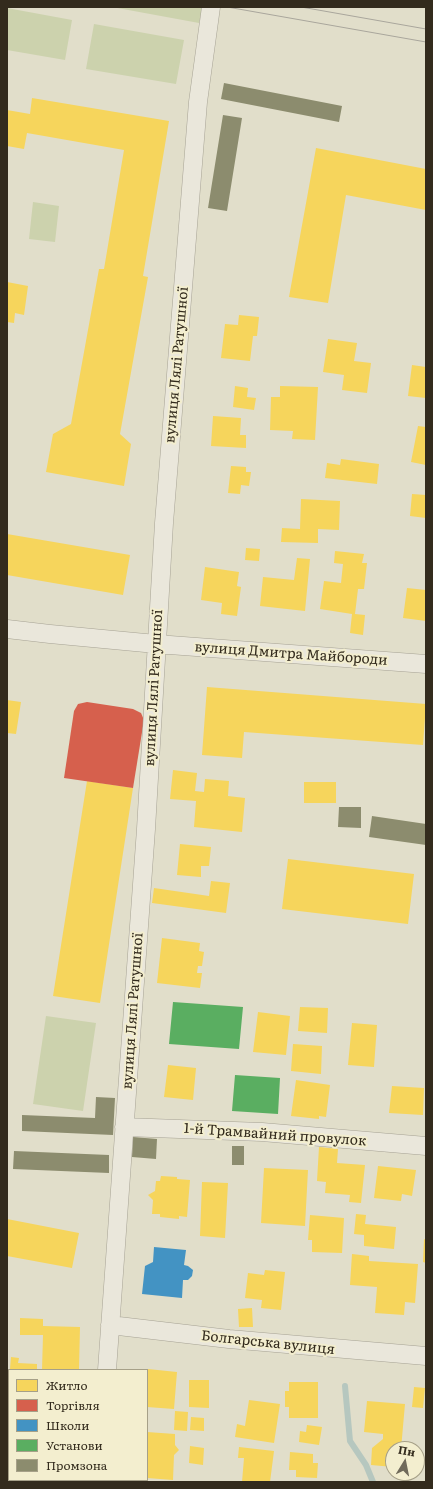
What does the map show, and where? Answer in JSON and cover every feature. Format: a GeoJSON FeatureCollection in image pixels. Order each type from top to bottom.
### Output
{"type":"FeatureCollection","features":[{"type":"Feature","properties":{"kind":"street","name":"вулиця Лялі Ратушної"},"geometry":{"type":"LineString","coordinates":[[107,1369],[146,829],[164,523],[198,102],[211,7]]}},
{"type":"Feature","properties":{"kind":"street","name":"вулиця Дмитра Майбороди"},"geometry":{"type":"LineString","coordinates":[[7,628],[50,634],[156,644],[426,664]]}},
{"type":"Feature","properties":{"kind":"street","name":"1-й Трамвайний провулок"},"geometry":{"type":"LineString","coordinates":[[124,1127],[262,1132],[426,1146]]}},
{"type":"Feature","properties":{"kind":"street","name":"Болгарська вулиця"},"geometry":{"type":"LineString","coordinates":[[110,1325],[229,1340],[426,1356]]}},
{"type":"Feature","properties":{"kind":"green space"},"geometry":{"type":"Polygon","coordinates":[[[112,7],[203,7],[199,23],[112,7]]]}},
{"type":"Feature","properties":{"kind":"green space"},"geometry":{"type":"Polygon","coordinates":[[[7,8],[72,20],[65,60],[7,50],[7,8]]]}},
{"type":"Feature","properties":{"kind":"green space"},"geometry":{"type":"Polygon","coordinates":[[[94,24],[184,40],[176,84],[86,69],[94,24]]]}},
{"type":"Feature","properties":{"kind":"green space"},"geometry":{"type":"Polygon","coordinates":[[[33,202],[59,206],[55,242],[29,239],[33,202]]]}},
{"type":"Feature","properties":{"kind":"green space"},"geometry":{"type":"Polygon","coordinates":[[[46,1016],[96,1023],[83,1111],[33,1104],[46,1016]]]}},
{"type":"Feature","properties":{"kind":"building: Житло"},"geometry":{"type":"Polygon","coordinates":[[[32,98],[169,121],[143,276],[148,277],[120,434],[131,444],[124,486],[46,472],[53,434],[71,424],[99,269],[104,269],[124,150],[27,133],[24,149],[7,146],[7,110],[30,114],[32,98]]]}},
{"type":"Feature","properties":{"kind":"building: Житло"},"geometry":{"type":"Polygon","coordinates":[[[316,148],[426,169],[426,210],[346,195],[328,303],[289,297],[316,148]]]}},
{"type":"Feature","properties":{"kind":"building: Житло"},"geometry":{"type":"Polygon","coordinates":[[[7,282],[28,286],[24,315],[15,313],[14,323],[7,322],[7,282]]]}},
{"type":"Feature","properties":{"kind":"building: Житло"},"geometry":{"type":"Polygon","coordinates":[[[239,315],[259,317],[257,336],[253,336],[250,361],[221,358],[225,324],[238,325],[239,315]]]}},
{"type":"Feature","properties":{"kind":"building: Житло"},"geometry":{"type":"Polygon","coordinates":[[[328,339],[357,343],[354,361],[371,363],[367,393],[342,390],[344,375],[323,372],[328,339]]]}},
{"type":"Feature","properties":{"kind":"building: Житло"},"geometry":{"type":"Polygon","coordinates":[[[412,365],[426,367],[426,398],[408,396],[412,365]]]}},
{"type":"Feature","properties":{"kind":"building: Житло"},"geometry":{"type":"Polygon","coordinates":[[[235,386],[248,388],[247,397],[256,398],[254,410],[233,407],[235,386]]]}},
{"type":"Feature","properties":{"kind":"building: Житло"},"geometry":{"type":"Polygon","coordinates":[[[280,386],[318,387],[315,440],[292,439],[293,431],[270,430],[271,397],[280,397],[280,386]]]}},
{"type":"Feature","properties":{"kind":"building: Житло"},"geometry":{"type":"Polygon","coordinates":[[[213,416],[241,418],[240,435],[246,435],[246,448],[211,446],[213,416]]]}},
{"type":"Feature","properties":{"kind":"building: Житло"},"geometry":{"type":"Polygon","coordinates":[[[418,426],[426,427],[426,465],[411,462],[418,426]]]}},
{"type":"Feature","properties":{"kind":"building: Житло"},"geometry":{"type":"Polygon","coordinates":[[[341,459],[379,464],[377,484],[325,478],[327,463],[340,465],[341,459]]]}},
{"type":"Feature","properties":{"kind":"building: Житло"},"geometry":{"type":"Polygon","coordinates":[[[231,466],[246,467],[246,472],[251,472],[249,486],[241,485],[240,494],[228,493],[231,466]]]}},
{"type":"Feature","properties":{"kind":"building: Житло"},"geometry":{"type":"Polygon","coordinates":[[[412,494],[426,495],[426,518],[410,516],[412,494]]]}},
{"type":"Feature","properties":{"kind":"building: Житло"},"geometry":{"type":"Polygon","coordinates":[[[301,499],[340,501],[339,530],[318,529],[318,543],[281,542],[282,528],[300,529],[301,499]]]}},
{"type":"Feature","properties":{"kind":"building: Житло"},"geometry":{"type":"Polygon","coordinates":[[[7,534],[130,555],[123,595],[7,575],[7,534]]]}},
{"type":"Feature","properties":{"kind":"building: Житло"},"geometry":{"type":"Polygon","coordinates":[[[246,548],[260,549],[259,561],[245,560],[246,548]]]}},
{"type":"Feature","properties":{"kind":"building: Житло"},"geometry":{"type":"Polygon","coordinates":[[[335,551],[364,554],[362,563],[367,563],[364,589],[358,589],[355,614],[365,615],[363,635],[350,633],[352,614],[320,609],[324,581],[341,583],[343,564],[334,563],[335,551]]]}},
{"type":"Feature","properties":{"kind":"building: Житло"},"geometry":{"type":"Polygon","coordinates":[[[297,558],[310,559],[305,611],[260,606],[263,577],[294,580],[297,558]]]}},
{"type":"Feature","properties":{"kind":"building: Житло"},"geometry":{"type":"Polygon","coordinates":[[[205,567],[239,572],[237,586],[241,587],[237,616],[221,614],[222,603],[201,600],[205,567]]]}},
{"type":"Feature","properties":{"kind":"building: Житло"},"geometry":{"type":"Polygon","coordinates":[[[407,588],[426,590],[426,621],[403,618],[407,588]]]}},
{"type":"Feature","properties":{"kind":"building: Житло"},"geometry":{"type":"Polygon","coordinates":[[[207,687],[426,704],[423,745],[244,732],[242,758],[202,755],[207,687]]]}},
{"type":"Feature","properties":{"kind":"building: Житло"},"geometry":{"type":"Polygon","coordinates":[[[7,700],[21,702],[16,734],[7,733],[7,700]]]}},
{"type":"Feature","properties":{"kind":"building: Житло"},"geometry":{"type":"Polygon","coordinates":[[[173,770],[197,773],[195,791],[204,792],[205,779],[229,781],[228,796],[245,798],[242,832],[194,827],[196,801],[170,799],[173,770]]]}},
{"type":"Feature","properties":{"kind":"building: Житло"},"geometry":{"type":"Polygon","coordinates":[[[87,781],[133,788],[100,1003],[53,996],[87,781]]]}},
{"type":"Feature","properties":{"kind":"building: Житло"},"geometry":{"type":"Polygon","coordinates":[[[304,782],[336,782],[336,803],[304,803],[304,782]]]}},
{"type":"Feature","properties":{"kind":"building: Житло"},"geometry":{"type":"Polygon","coordinates":[[[180,844],[211,847],[209,866],[201,866],[201,877],[177,875],[180,844]]]}},
{"type":"Feature","properties":{"kind":"building: Житло"},"geometry":{"type":"Polygon","coordinates":[[[288,859],[414,874],[408,924],[282,909],[288,859]]]}},
{"type":"Feature","properties":{"kind":"building: Житло"},"geometry":{"type":"Polygon","coordinates":[[[211,881],[230,883],[226,913],[152,903],[154,888],[209,896],[211,881]]]}},
{"type":"Feature","properties":{"kind":"building: Житло"},"geometry":{"type":"Polygon","coordinates":[[[162,938],[200,943],[199,951],[204,952],[202,966],[198,966],[197,973],[202,973],[200,988],[157,983],[162,938]]]}},
{"type":"Feature","properties":{"kind":"building: Житло"},"geometry":{"type":"Polygon","coordinates":[[[300,1007],[328,1008],[327,1033],[298,1031],[300,1007]]]}},
{"type":"Feature","properties":{"kind":"building: Житло"},"geometry":{"type":"Polygon","coordinates":[[[258,1012],[290,1016],[286,1055],[253,1052],[258,1012]]]}},
{"type":"Feature","properties":{"kind":"building: Житло"},"geometry":{"type":"Polygon","coordinates":[[[352,1023],[377,1025],[374,1067],[348,1065],[352,1023]]]}},
{"type":"Feature","properties":{"kind":"building: Житло"},"geometry":{"type":"Polygon","coordinates":[[[293,1044],[322,1046],[321,1074],[291,1071],[293,1044]]]}},
{"type":"Feature","properties":{"kind":"building: Житло"},"geometry":{"type":"Polygon","coordinates":[[[168,1065],[196,1068],[193,1100],[164,1097],[168,1065]]]}},
{"type":"Feature","properties":{"kind":"building: Житло"},"geometry":{"type":"Polygon","coordinates":[[[296,1080],[330,1085],[326,1117],[319,1116],[319,1119],[291,1116],[296,1080]]]}},
{"type":"Feature","properties":{"kind":"building: Житло"},"geometry":{"type":"Polygon","coordinates":[[[392,1086],[424,1088],[423,1115],[389,1113],[392,1086]]]}},
{"type":"Feature","properties":{"kind":"building: Житло"},"geometry":{"type":"Polygon","coordinates":[[[319,1147],[338,1149],[337,1163],[365,1165],[361,1203],[349,1202],[350,1195],[325,1193],[326,1182],[317,1181],[319,1147]]]}},
{"type":"Feature","properties":{"kind":"building: Житло"},"geometry":{"type":"Polygon","coordinates":[[[378,1166],[416,1170],[412,1196],[402,1194],[401,1201],[374,1198],[378,1166]]]}},
{"type":"Feature","properties":{"kind":"building: Житло"},"geometry":{"type":"Polygon","coordinates":[[[264,1168],[308,1170],[305,1226],[261,1223],[264,1168]]]}},
{"type":"Feature","properties":{"kind":"building: Житло"},"geometry":{"type":"Polygon","coordinates":[[[161,1176],[190,1180],[187,1217],[179,1216],[179,1219],[160,1217],[160,1214],[152,1214],[153,1200],[148,1195],[155,1191],[156,1181],[160,1181],[161,1176]]]}},
{"type":"Feature","properties":{"kind":"building: Житло"},"geometry":{"type":"Polygon","coordinates":[[[202,1182],[228,1183],[225,1238],[200,1236],[202,1182]]]}},
{"type":"Feature","properties":{"kind":"building: Житло"},"geometry":{"type":"Polygon","coordinates":[[[356,1214],[366,1215],[365,1224],[396,1227],[394,1249],[364,1246],[364,1235],[354,1234],[356,1214]]]}},
{"type":"Feature","properties":{"kind":"building: Житло"},"geometry":{"type":"Polygon","coordinates":[[[310,1215],[344,1218],[342,1253],[312,1252],[312,1240],[308,1240],[310,1215]]]}},
{"type":"Feature","properties":{"kind":"building: Житло"},"geometry":{"type":"Polygon","coordinates":[[[7,1219],[79,1233],[72,1268],[7,1256],[7,1219]]]}},
{"type":"Feature","properties":{"kind":"building: Житло"},"geometry":{"type":"Polygon","coordinates":[[[424,1239],[426,1240],[426,1263],[423,1262],[424,1239]]]}},
{"type":"Feature","properties":{"kind":"building: Житло"},"geometry":{"type":"Polygon","coordinates":[[[352,1254],[369,1256],[369,1261],[418,1264],[415,1303],[405,1302],[404,1315],[375,1313],[377,1287],[350,1285],[352,1254]]]}},
{"type":"Feature","properties":{"kind":"building: Житло"},"geometry":{"type":"Polygon","coordinates":[[[265,1270],[285,1272],[281,1310],[261,1308],[262,1300],[245,1298],[248,1273],[264,1275],[265,1270]]]}},
{"type":"Feature","properties":{"kind":"building: Житло"},"geometry":{"type":"Polygon","coordinates":[[[252,1308],[253,1327],[239,1327],[238,1309],[252,1308]]]}},
{"type":"Feature","properties":{"kind":"building: Житло"},"geometry":{"type":"Polygon","coordinates":[[[20,1318],[43,1319],[43,1326],[80,1327],[79,1369],[42,1369],[43,1335],[20,1335],[20,1318]]]}},
{"type":"Feature","properties":{"kind":"building: Житло"},"geometry":{"type":"Polygon","coordinates":[[[11,1357],[19,1358],[18,1363],[37,1364],[37,1369],[10,1369],[11,1357]]]}},
{"type":"Feature","properties":{"kind":"building: Житло"},"geometry":{"type":"Polygon","coordinates":[[[148,1369],[177,1372],[174,1409],[148,1407],[148,1369]]]}},
{"type":"Feature","properties":{"kind":"building: Житло"},"geometry":{"type":"Polygon","coordinates":[[[189,1380],[209,1380],[209,1408],[189,1407],[189,1380]]]}},
{"type":"Feature","properties":{"kind":"building: Житло"},"geometry":{"type":"Polygon","coordinates":[[[289,1382],[318,1382],[318,1418],[289,1418],[289,1407],[285,1407],[285,1391],[289,1391],[289,1382]]]}},
{"type":"Feature","properties":{"kind":"building: Житло"},"geometry":{"type":"Polygon","coordinates":[[[414,1387],[425,1388],[423,1408],[412,1407],[414,1387]]]}},
{"type":"Feature","properties":{"kind":"building: Житло"},"geometry":{"type":"Polygon","coordinates":[[[249,1400],[280,1404],[274,1443],[235,1437],[237,1424],[245,1426],[249,1400]]]}},
{"type":"Feature","properties":{"kind":"building: Житло"},"geometry":{"type":"Polygon","coordinates":[[[367,1401],[405,1404],[402,1441],[385,1441],[385,1466],[371,1465],[372,1448],[383,1439],[383,1434],[364,1432],[367,1401]]]}},
{"type":"Feature","properties":{"kind":"building: Житло"},"geometry":{"type":"Polygon","coordinates":[[[175,1411],[188,1412],[187,1431],[174,1430],[175,1411]]]}},
{"type":"Feature","properties":{"kind":"building: Житло"},"geometry":{"type":"Polygon","coordinates":[[[191,1417],[204,1418],[204,1431],[190,1430],[191,1417]]]}},
{"type":"Feature","properties":{"kind":"building: Житло"},"geometry":{"type":"Polygon","coordinates":[[[307,1425],[322,1427],[319,1445],[299,1442],[300,1431],[306,1432],[307,1425]]]}},
{"type":"Feature","properties":{"kind":"building: Житло"},"geometry":{"type":"Polygon","coordinates":[[[148,1432],[175,1434],[175,1445],[179,1450],[174,1455],[173,1480],[148,1478],[148,1432]]]}},
{"type":"Feature","properties":{"kind":"building: Житло"},"geometry":{"type":"Polygon","coordinates":[[[190,1446],[204,1448],[203,1465],[189,1463],[190,1446]]]}},
{"type":"Feature","properties":{"kind":"building: Житло"},"geometry":{"type":"Polygon","coordinates":[[[239,1447],[274,1451],[270,1482],[242,1482],[244,1458],[238,1458],[239,1447]]]}},
{"type":"Feature","properties":{"kind":"building: Житло"},"geometry":{"type":"Polygon","coordinates":[[[290,1452],[313,1454],[313,1463],[318,1463],[317,1478],[296,1477],[296,1470],[289,1470],[290,1452]]]}},
{"type":"Feature","properties":{"kind":"building: Житло"},"geometry":{"type":"Polygon","coordinates":[[[8,1481],[30,1481],[30,1482],[8,1481]]]}},
{"type":"Feature","properties":{"kind":"building: Житло"},"geometry":{"type":"Polygon","coordinates":[[[42,1481],[73,1481],[73,1482],[42,1481]]]}},
{"type":"Feature","properties":{"kind":"building: Торгівля"},"geometry":{"type":"Polygon","coordinates":[[[87,702],[133,709],[141,713],[144,720],[133,788],[64,778],[74,711],[78,704],[87,702]]]}},
{"type":"Feature","properties":{"kind":"building: Школи"},"geometry":{"type":"Polygon","coordinates":[[[154,1247],[186,1250],[184,1265],[193,1270],[192,1276],[188,1280],[183,1280],[182,1298],[142,1294],[145,1266],[153,1262],[154,1247]]]}},
{"type":"Feature","properties":{"kind":"building: Установи"},"geometry":{"type":"Polygon","coordinates":[[[173,1002],[243,1007],[239,1049],[169,1044],[173,1002]]]}},
{"type":"Feature","properties":{"kind":"building: Установи"},"geometry":{"type":"Polygon","coordinates":[[[235,1075],[280,1078],[278,1114],[232,1111],[235,1075]]]}},
{"type":"Feature","properties":{"kind":"building: Промзона"},"geometry":{"type":"Polygon","coordinates":[[[224,83],[342,106],[339,122],[221,99],[224,83]]]}},
{"type":"Feature","properties":{"kind":"building: Промзона"},"geometry":{"type":"Polygon","coordinates":[[[223,115],[242,118],[227,211],[208,208],[223,115]]]}},
{"type":"Feature","properties":{"kind":"building: Промзона"},"geometry":{"type":"Polygon","coordinates":[[[339,807],[361,807],[361,828],[338,827],[339,807]]]}},
{"type":"Feature","properties":{"kind":"building: Промзона"},"geometry":{"type":"Polygon","coordinates":[[[372,816],[426,824],[426,845],[369,837],[372,816]]]}},
{"type":"Feature","properties":{"kind":"building: Промзона"},"geometry":{"type":"Polygon","coordinates":[[[96,1097],[115,1098],[113,1135],[22,1131],[22,1115],[95,1118],[96,1097]]]}},
{"type":"Feature","properties":{"kind":"building: Промзона"},"geometry":{"type":"Polygon","coordinates":[[[133,1137],[157,1139],[156,1159],[132,1157],[133,1137]]]}},
{"type":"Feature","properties":{"kind":"building: Промзона"},"geometry":{"type":"Polygon","coordinates":[[[232,1146],[244,1146],[244,1165],[232,1165],[232,1146]]]}},
{"type":"Feature","properties":{"kind":"building: Промзона"},"geometry":{"type":"Polygon","coordinates":[[[14,1151],[109,1155],[109,1173],[13,1169],[14,1151]]]}},
{"type":"Feature","properties":{"kind":"waterway"},"geometry":{"type":"LineString","coordinates":[[345,1386],[350,1441],[366,1465],[373,1482]]}},
{"type":"Feature","properties":{"kind":"tram line"},"geometry":{"type":"LineString","coordinates":[[227,7],[426,42]]}},
{"type":"Feature","properties":{"kind":"tram line"},"geometry":{"type":"LineString","coordinates":[[301,7],[426,29]]}}]}
